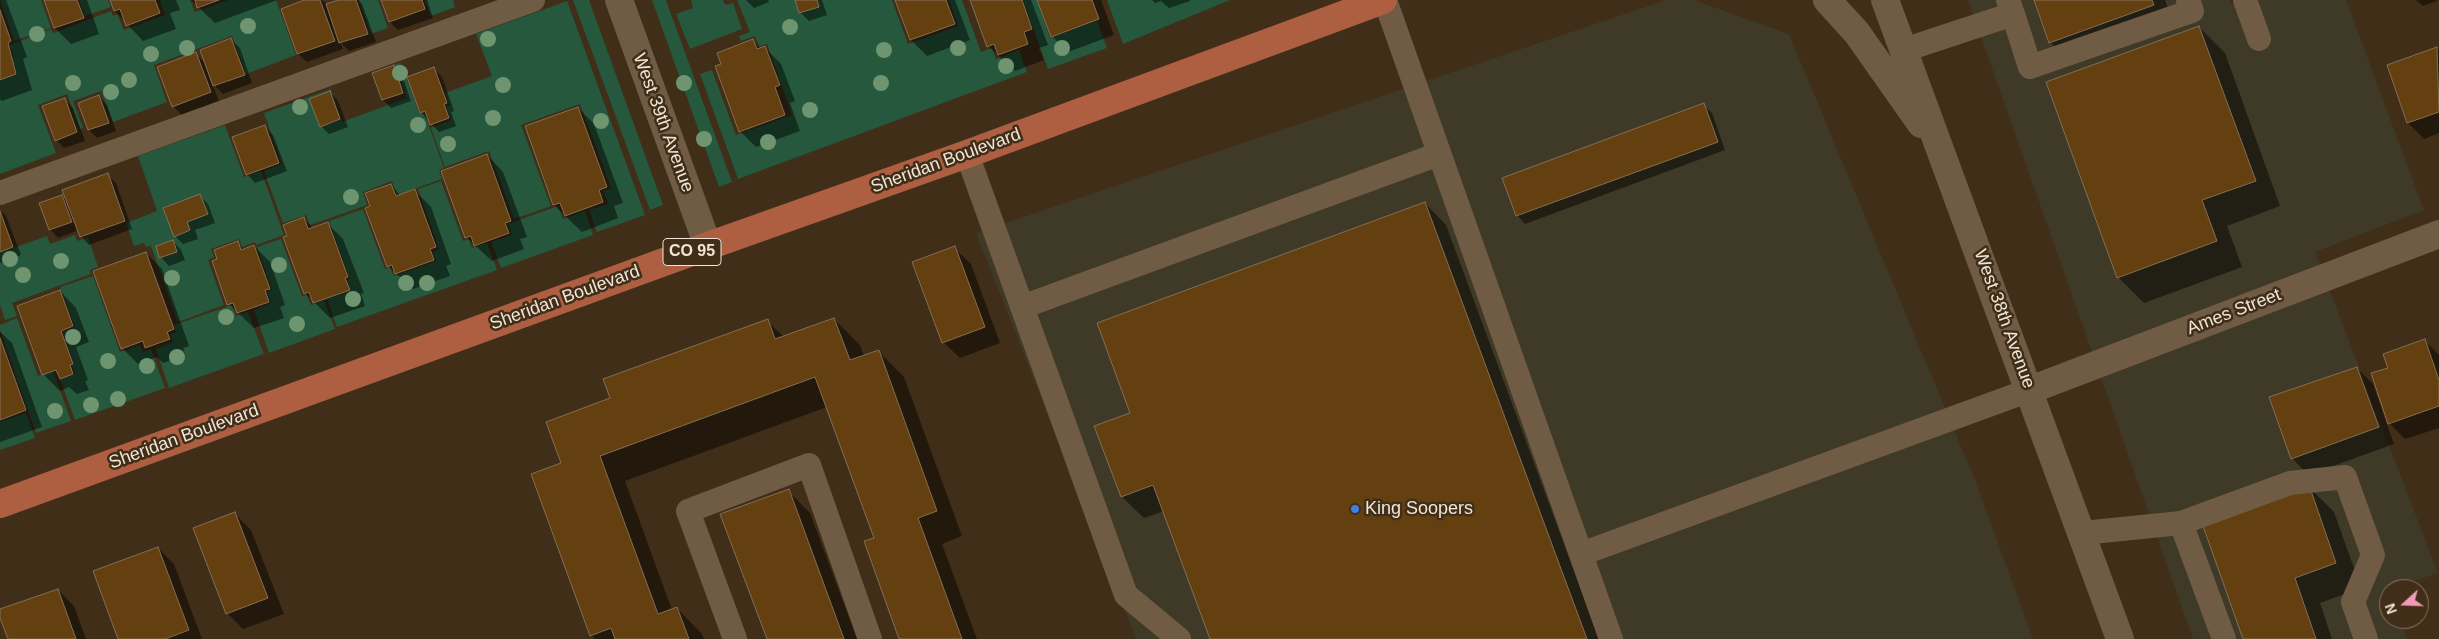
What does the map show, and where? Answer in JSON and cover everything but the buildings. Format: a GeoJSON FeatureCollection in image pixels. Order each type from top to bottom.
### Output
{"type":"FeatureCollection","features":[{"type":"Feature","properties":{"kind":"main road","name":"West 39th Avenue"},"geometry":{"type":"LineString","coordinates":[[619,0],[708,246]]}},
{"type":"Feature","properties":{"kind":"main road","name":"Sheridan Boulevard"},"geometry":{"type":"LineString","coordinates":[[0,504],[708,246],[967,154],[1384,0]]}},
{"type":"Feature","properties":{"kind":"main road"},"geometry":{"type":"LineString","coordinates":[[1826,0],[1857,33],[1943,155]]}},
{"type":"Feature","properties":{"kind":"main road","name":"West 38th Avenue"},"geometry":{"type":"LineString","coordinates":[[1885,0],[2120,639]]}},
{"type":"Feature","properties":{"kind":"main road","name":"Ames Street"},"geometry":{"type":"LineString","coordinates":[[2030,390],[2439,234]]}},
{"type":"Feature","properties":{"kind":"lane"},"geometry":{"type":"LineString","coordinates":[[0,193],[533,0]]}},
{"type":"Feature","properties":{"kind":"lane"},"geometry":{"type":"LineString","coordinates":[[1384,0],[1611,639]]}},
{"type":"Feature","properties":{"kind":"lane"},"geometry":{"type":"LineString","coordinates":[[1904,50],[2011,7],[2030,67],[2192,10],[2188,0]]}},
{"type":"Feature","properties":{"kind":"lane"},"geometry":{"type":"LineString","coordinates":[[2245,0],[2259,39]]}},
{"type":"Feature","properties":{"kind":"lane"},"geometry":{"type":"LineString","coordinates":[[967,154],[1126,595],[1179,639]]}},
{"type":"Feature","properties":{"kind":"lane"},"geometry":{"type":"LineString","coordinates":[[1022,307],[1439,154]]}},
{"type":"Feature","properties":{"kind":"lane"},"geometry":{"type":"LineString","coordinates":[[1581,554],[2030,390]]}},
{"type":"Feature","properties":{"kind":"lane"},"geometry":{"type":"LineString","coordinates":[[735,639],[688,511],[809,465],[870,639]]}},
{"type":"Feature","properties":{"kind":"lane"},"geometry":{"type":"LineString","coordinates":[[2082,533],[2181,523],[2290,483],[2345,477],[2373,555],[2353,602],[2366,639]]}},
{"type":"Feature","properties":{"kind":"lane"},"geometry":{"type":"LineString","coordinates":[[2181,523],[2224,639]]}},
{"type":"Feature","properties":{"kind":"shaded area"},"geometry":{"type":"Polygon","coordinates":[[[1666,0],[1694,0],[1789,34],[1975,480],[2033,639],[1136,639],[976,233],[1666,0]]]}},
{"type":"Feature","properties":{"kind":"shaded area"},"geometry":{"type":"Polygon","coordinates":[[[1968,0],[2229,0],[2231,4],[2245,0],[2346,0],[2424,210],[2315,252],[2438,573],[2420,579],[2379,579],[2379,629],[2403,629],[2407,639],[2193,639],[1968,0]]]}},
{"type":"Feature","properties":{"kind":"green space"},"geometry":{"type":"Polygon","coordinates":[[[0,0],[41,0],[51,28],[14,41],[0,0]]]}},
{"type":"Feature","properties":{"kind":"green space"},"geometry":{"type":"Polygon","coordinates":[[[79,0],[108,0],[111,7],[85,16],[79,0]]]}},
{"type":"Feature","properties":{"kind":"green space"},"geometry":{"type":"Polygon","coordinates":[[[160,0],[190,0],[195,12],[228,0],[276,0],[296,55],[246,74],[232,36],[154,65],[167,102],[113,122],[101,91],[73,101],[83,128],[80,129],[67,94],[38,105],[56,153],[0,174],[0,81],[17,74],[11,58],[14,57],[10,45],[51,29],[53,33],[111,11],[113,16],[117,14],[124,30],[165,15],[160,0]]]}},
{"type":"Feature","properties":{"kind":"green space"},"geometry":{"type":"Polygon","coordinates":[[[359,0],[378,0],[388,28],[371,34],[359,0]]]}},
{"type":"Feature","properties":{"kind":"green space"},"geometry":{"type":"Polygon","coordinates":[[[425,0],[453,0],[455,7],[431,16],[425,0]]]}},
{"type":"Feature","properties":{"kind":"green space"},"geometry":{"type":"Polygon","coordinates":[[[573,0],[589,0],[663,205],[650,210],[573,0]]]}},
{"type":"Feature","properties":{"kind":"green space"},"geometry":{"type":"Polygon","coordinates":[[[652,0],[666,0],[732,182],[719,187],[652,0]]]}},
{"type":"Feature","properties":{"kind":"green space"},"geometry":{"type":"Polygon","coordinates":[[[691,0],[723,0],[725,5],[733,3],[742,29],[690,49],[676,14],[693,8],[691,0]]]}},
{"type":"Feature","properties":{"kind":"green space"},"geometry":{"type":"Polygon","coordinates":[[[737,0],[892,0],[908,44],[958,26],[949,0],[962,0],[981,52],[992,48],[996,59],[1019,50],[1027,72],[738,179],[700,74],[712,70],[736,135],[792,115],[767,44],[759,46],[755,36],[741,41],[739,36],[750,32],[737,0]]]}},
{"type":"Feature","properties":{"kind":"green space"},"geometry":{"type":"Polygon","coordinates":[[[1023,0],[1037,0],[1050,38],[1097,21],[1107,48],[1048,69],[1023,0]]]}},
{"type":"Feature","properties":{"kind":"green space"},"geometry":{"type":"Polygon","coordinates":[[[1107,0],[1230,0],[1123,44],[1107,0]]]}},
{"type":"Feature","properties":{"kind":"green space"},"geometry":{"type":"Polygon","coordinates":[[[567,1],[645,215],[597,232],[589,210],[608,204],[603,191],[611,188],[580,104],[521,125],[551,206],[514,219],[489,151],[445,167],[431,128],[451,120],[446,106],[450,105],[445,93],[492,76],[476,34],[567,1]]]}},
{"type":"Feature","properties":{"kind":"green space"},"geometry":{"type":"Polygon","coordinates":[[[401,63],[419,113],[424,112],[444,168],[439,170],[442,179],[397,195],[392,181],[363,192],[367,205],[310,225],[306,215],[283,223],[264,171],[282,164],[264,113],[331,89],[342,122],[407,98],[395,64],[401,63]]]}},
{"type":"Feature","properties":{"kind":"green space"},"geometry":{"type":"Polygon","coordinates":[[[225,125],[244,177],[261,171],[284,235],[256,245],[255,242],[242,247],[239,239],[211,249],[214,257],[208,260],[224,305],[178,322],[151,246],[146,247],[144,243],[134,246],[126,223],[157,211],[138,156],[225,125]]]}},
{"type":"Feature","properties":{"kind":"green space"},"geometry":{"type":"Polygon","coordinates":[[[441,181],[463,241],[469,239],[472,248],[487,243],[497,270],[337,327],[327,299],[351,291],[347,280],[350,279],[329,221],[363,209],[385,269],[390,267],[394,276],[436,261],[433,252],[439,249],[418,189],[441,181]]]}},
{"type":"Feature","properties":{"kind":"green space"},"geometry":{"type":"Polygon","coordinates":[[[558,206],[563,219],[585,211],[593,235],[501,268],[491,242],[512,235],[508,224],[558,206]]]}},
{"type":"Feature","properties":{"kind":"green space"},"geometry":{"type":"Polygon","coordinates":[[[75,235],[77,241],[88,237],[98,267],[90,270],[91,274],[12,303],[17,316],[5,320],[0,305],[0,253],[47,236],[50,244],[75,235]]]}},
{"type":"Feature","properties":{"kind":"green space"},"geometry":{"type":"Polygon","coordinates":[[[281,239],[302,296],[307,295],[311,305],[324,300],[335,329],[269,353],[254,310],[271,303],[267,292],[272,289],[257,247],[281,239]]]}},
{"type":"Feature","properties":{"kind":"green space"},"geometry":{"type":"Polygon","coordinates":[[[93,276],[120,352],[140,345],[143,352],[151,349],[165,388],[75,420],[60,379],[75,374],[72,365],[74,364],[63,332],[75,327],[60,287],[93,276]]]}},
{"type":"Feature","properties":{"kind":"green space"},"geometry":{"type":"Polygon","coordinates":[[[232,305],[236,316],[248,312],[264,354],[169,388],[156,349],[173,342],[170,334],[176,332],[174,325],[232,305]]]}},
{"type":"Feature","properties":{"kind":"green space"},"geometry":{"type":"Polygon","coordinates":[[[17,318],[38,376],[53,371],[71,421],[36,433],[0,330],[0,325],[17,318]]]}},
{"type":"Feature","properties":{"kind":"green space"},"geometry":{"type":"Polygon","coordinates":[[[26,413],[35,438],[0,450],[0,422],[26,413]]]}},
{"type":"Feature","properties":{"kind":"place","name":"King Soopers"},"geometry":{"type":"Point","coordinates":[1355,509]}}]}
